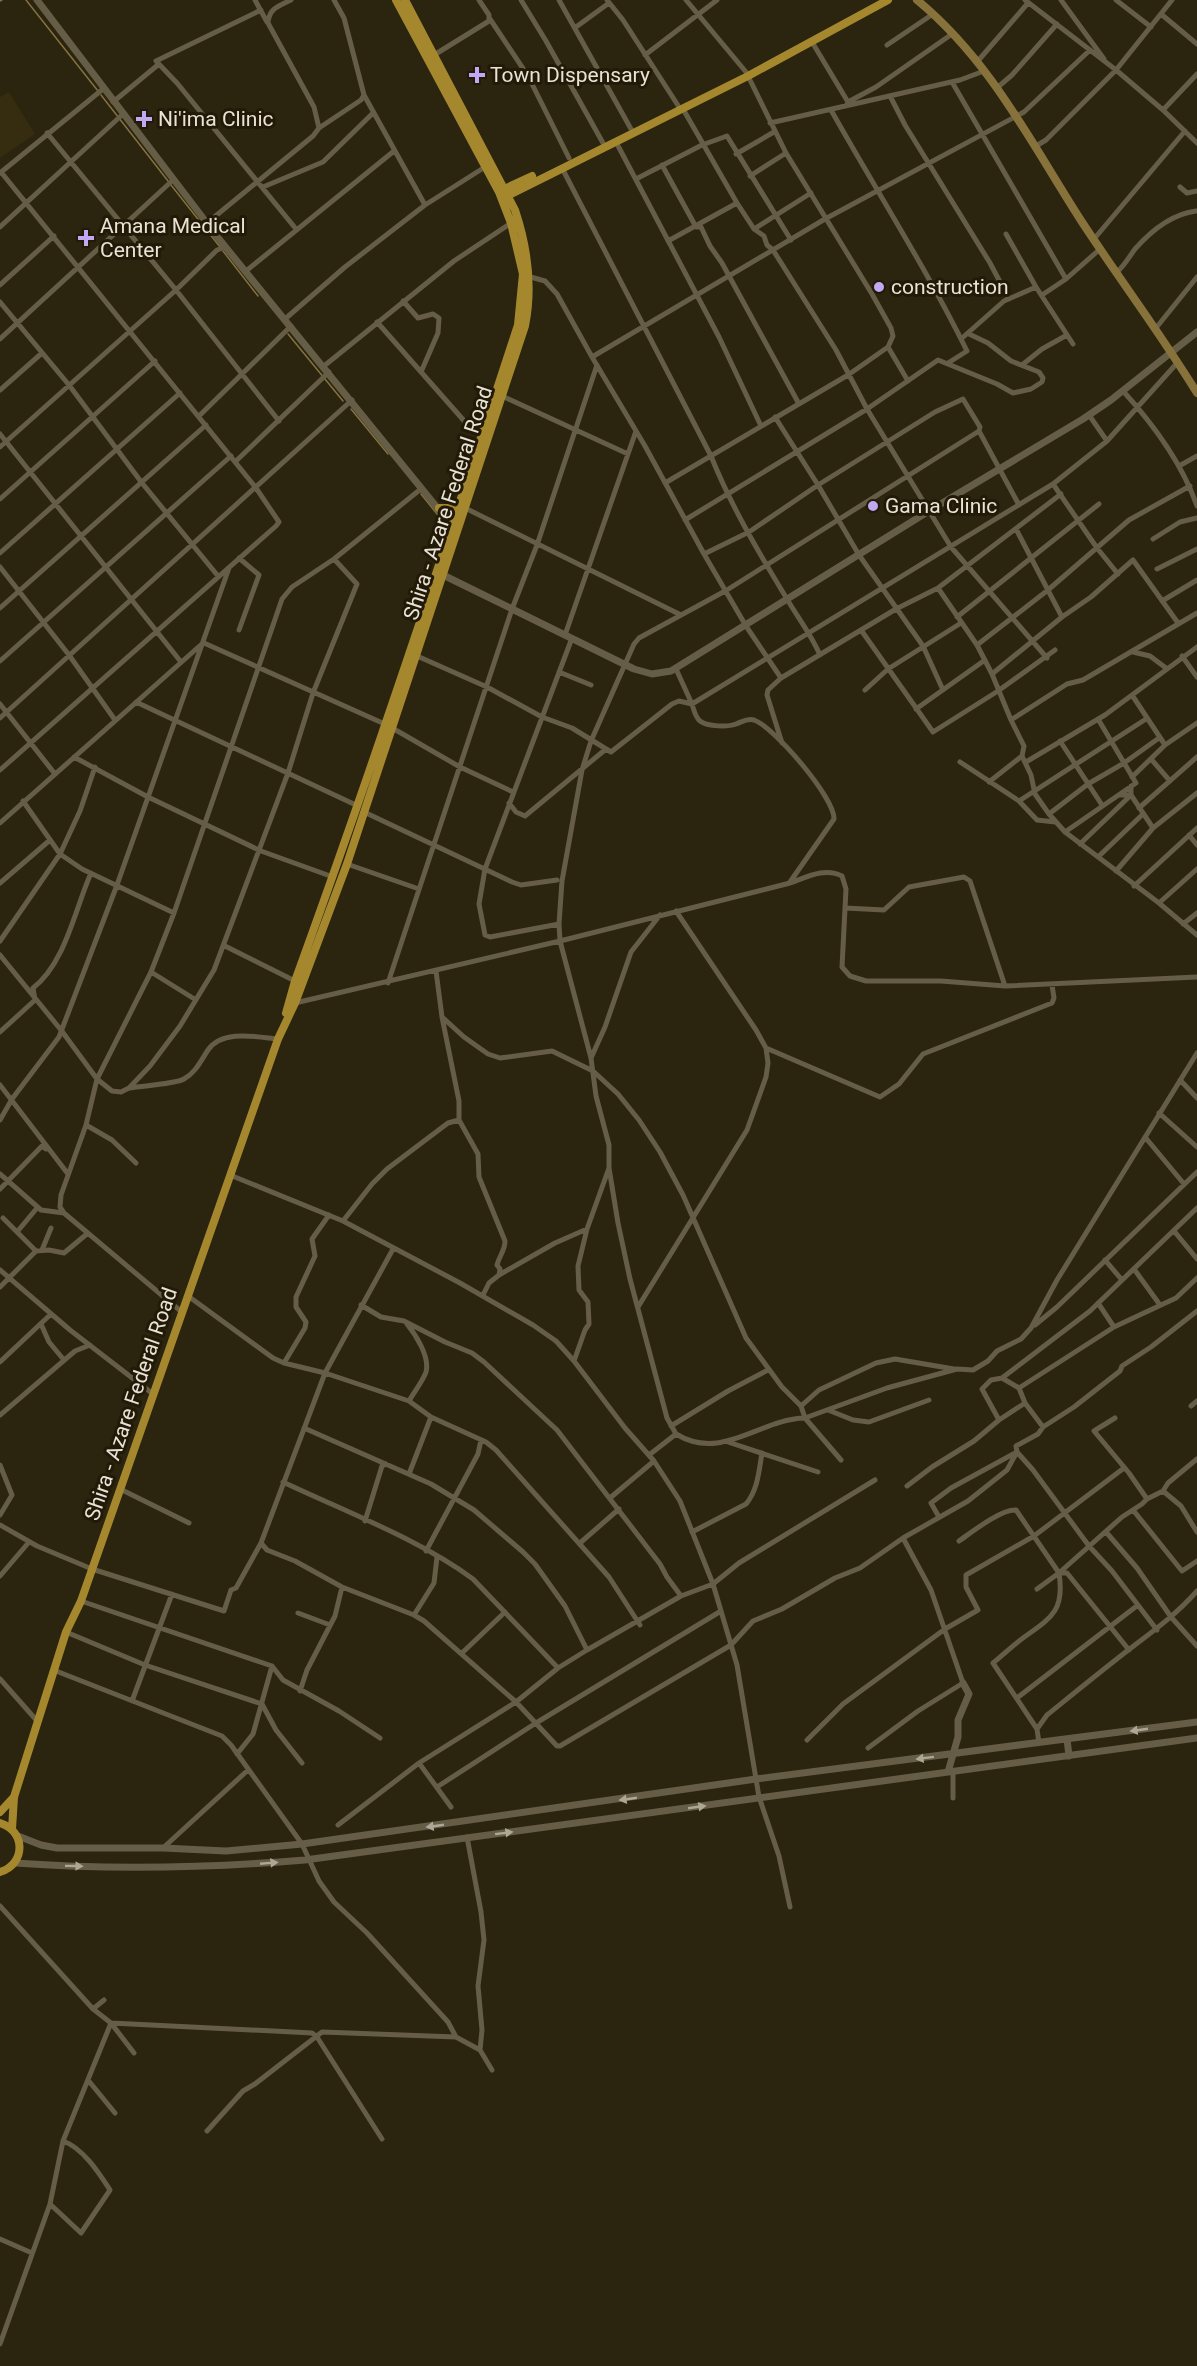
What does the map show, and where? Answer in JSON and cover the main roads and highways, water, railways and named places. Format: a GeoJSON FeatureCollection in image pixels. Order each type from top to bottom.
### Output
{"type":"FeatureCollection","features":[{"type":"Feature","properties":{"kind":"main road","name":"Shira - Azare Federal Road"},"geometry":{"type":"LineString","coordinates":[[284,1025],[295,981],[417,656],[443,575],[483,432],[518,325],[526,276],[498,176],[473,133],[434,55],[396,0]]}},
{"type":"Feature","properties":{"kind":"main road","name":"Shira - Azare Federal Road"},"geometry":{"type":"LineString","coordinates":[[390,727],[452,526],[463,505],[525,327],[526,276],[523,234],[515,210],[485,167],[413,24],[405,0]]}},
{"type":"Feature","properties":{"kind":"main road"},"geometry":{"type":"LineString","coordinates":[[747,74],[877,0]]}},
{"type":"Feature","properties":{"kind":"main road"},"geometry":{"type":"LineString","coordinates":[[498,176],[506,182],[523,184],[562,168],[812,42],[888,0]]}},
{"type":"Feature","properties":{"kind":"main road"},"geometry":{"type":"LineString","coordinates":[[916,0],[952,34],[998,87],[1100,249],[1156,328],[1197,393]]}},
{"type":"Feature","properties":{"kind":"main road"},"geometry":{"type":"LineString","coordinates":[[503,194],[569,158],[681,108]]}},
{"type":"Feature","properties":{"kind":"main road"},"geometry":{"type":"LineString","coordinates":[[515,210],[523,184]]}},
{"type":"Feature","properties":{"kind":"main road"},"geometry":{"type":"LineString","coordinates":[[439,507],[451,508],[463,505]]}},
{"type":"Feature","properties":{"kind":"main road","name":"Shira - Azare Federal Road"},"geometry":{"type":"LineString","coordinates":[[0,1872],[7,1870],[15,1863],[21,1850],[15,1832],[14,1797],[56,1671],[66,1632],[81,1601],[278,1039],[295,1003],[347,864],[361,809]]}},
{"type":"Feature","properties":{"kind":"main road","name":"Shira - Azare Federal Road"},"geometry":{"type":"LineString","coordinates":[[0,1812],[14,1797]]}},
{"type":"Feature","properties":{"kind":"main road"},"geometry":{"type":"LineString","coordinates":[[0,1823],[15,1832]]}},
{"type":"Feature","properties":{"kind":"waterway"},"geometry":{"type":"LineString","coordinates":[[26,0],[98,91]]}},
{"type":"Feature","properties":{"kind":"waterway"},"geometry":{"type":"LineString","coordinates":[[101,95],[168,181]]}},
{"type":"Feature","properties":{"kind":"waterway"},"geometry":{"type":"LineString","coordinates":[[171,185],[220,247]]}},
{"type":"Feature","properties":{"kind":"waterway"},"geometry":{"type":"LineString","coordinates":[[223,251],[258,296]]}},
{"type":"Feature","properties":{"kind":"waterway"},"geometry":{"type":"LineString","coordinates":[[288,334],[343,401]]}},
{"type":"Feature","properties":{"kind":"waterway"},"geometry":{"type":"LineString","coordinates":[[351,409],[388,454]]}},
{"type":"Feature","properties":{"kind":"waterway"},"geometry":{"type":"LineString","coordinates":[[421,494],[445,524]]}},
{"type":"Feature","properties":{"kind":"place","name":"Town Dispensary"},"geometry":{"type":"Point","coordinates":[477,75]}},
{"type":"Feature","properties":{"kind":"place","name":"Ni'ima Clinic"},"geometry":{"type":"Point","coordinates":[144,119]}},
{"type":"Feature","properties":{"kind":"place","name":"Amana Medical Center"},"geometry":{"type":"Point","coordinates":[86,238]}},
{"type":"Feature","properties":{"kind":"place","name":"construction"},"geometry":{"type":"Point","coordinates":[879,287]}},
{"type":"Feature","properties":{"kind":"place","name":"Gama Clinic"},"geometry":{"type":"Point","coordinates":[873,506]}}]}
